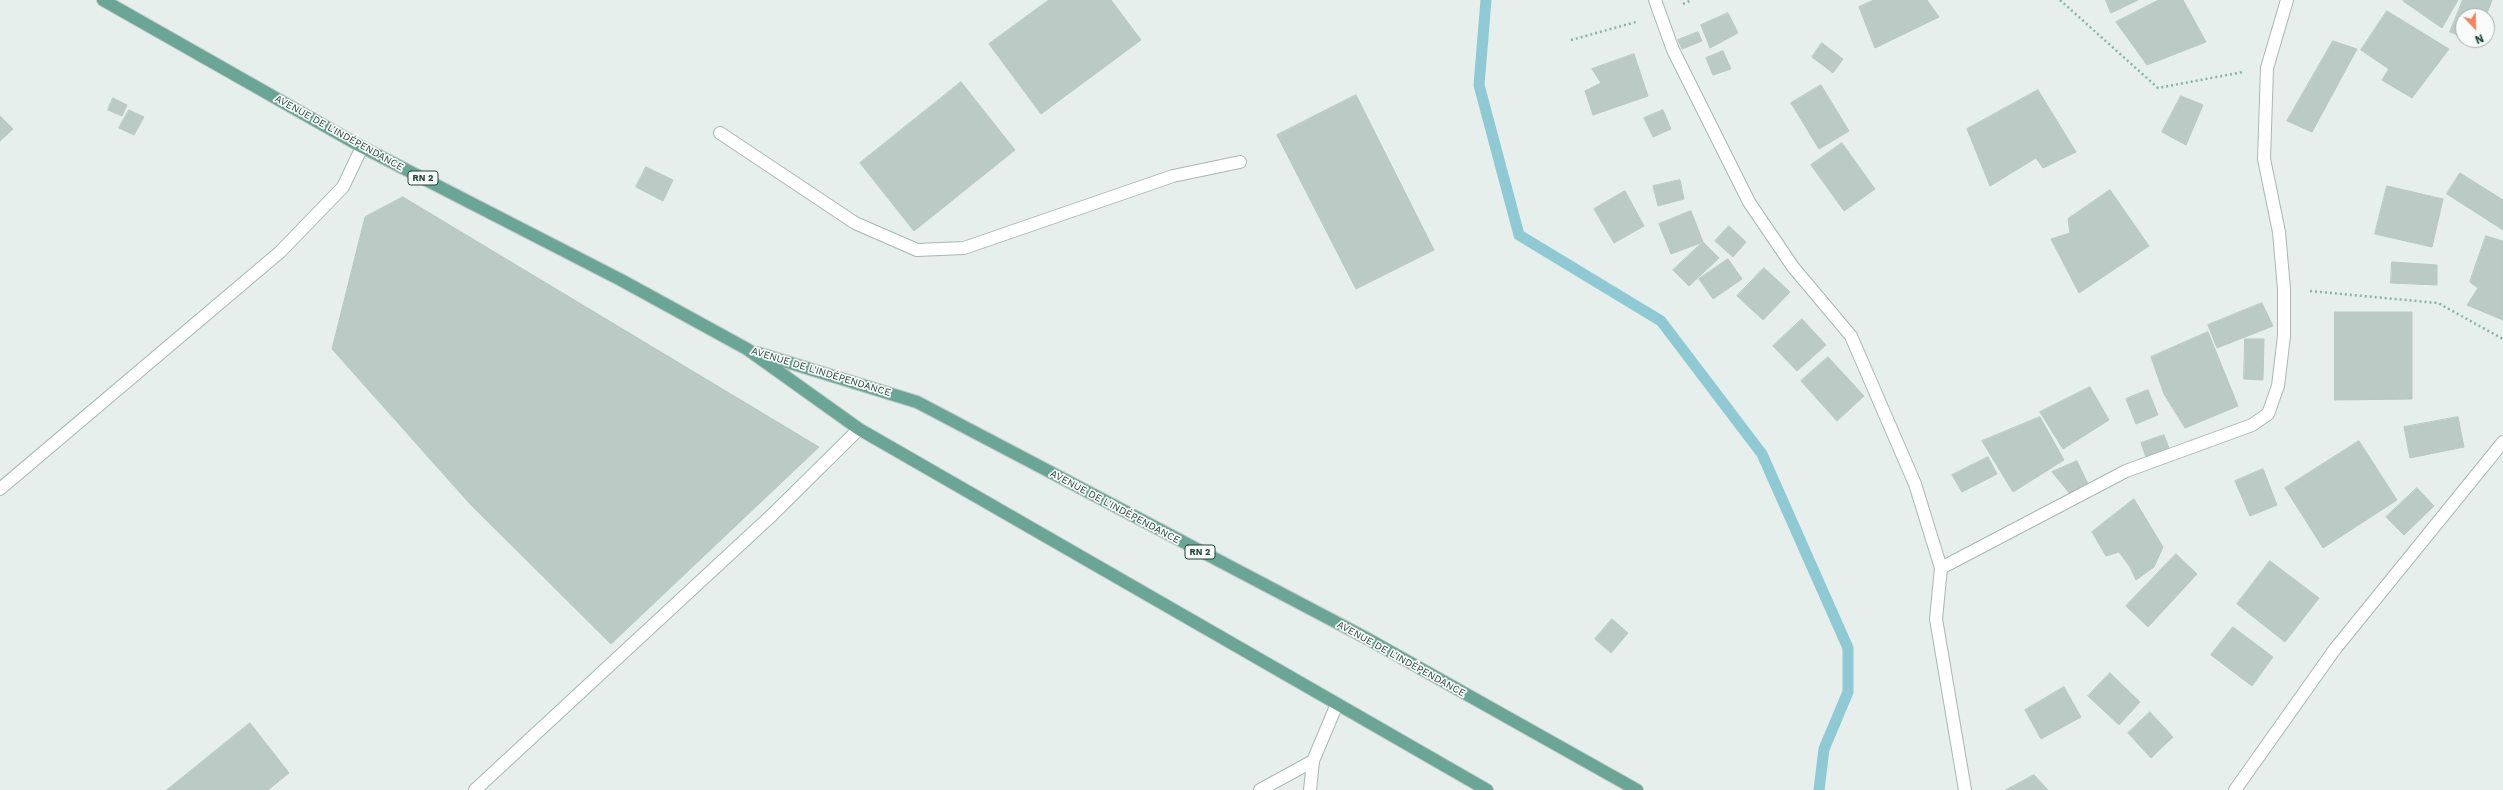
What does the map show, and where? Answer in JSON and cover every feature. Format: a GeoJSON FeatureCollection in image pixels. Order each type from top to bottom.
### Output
{"type":"FeatureCollection","features":[{"type":"Feature","properties":{"kind":"main road","name":"AVENUE DE L'INDÉPENDANCE"},"geometry":{"type":"LineString","coordinates":[[103,0],[362,147],[621,280],[747,349],[860,428],[1487,790]]}},
{"type":"Feature","properties":{"kind":"main road","name":"AVENUE DE L'INDÉPENDANCE"},"geometry":{"type":"LineString","coordinates":[[747,349],[917,402],[1368,639],[1636,790]]}},
{"type":"Feature","properties":{"kind":"street"},"geometry":{"type":"LineString","coordinates":[[1655,0],[1659,16],[1673,50],[1749,202],[1793,267],[1851,336],[1915,484],[1941,568],[1936,619],[1966,790]]}},
{"type":"Feature","properties":{"kind":"street"},"geometry":{"type":"LineString","coordinates":[[1941,568],[2126,471],[2252,425],[2268,414],[2278,386],[2284,336],[2284,289],[2279,232],[2264,159],[2267,68],[2287,0]]}},
{"type":"Feature","properties":{"kind":"street"},"geometry":{"type":"LineString","coordinates":[[720,133],[855,223],[917,250],[964,248],[1173,176],[1240,162]]}},
{"type":"Feature","properties":{"kind":"street"},"geometry":{"type":"LineString","coordinates":[[0,489],[280,252],[342,187],[362,147]]}},
{"type":"Feature","properties":{"kind":"street"},"geometry":{"type":"LineString","coordinates":[[475,790],[772,515],[860,428]]}},
{"type":"Feature","properties":{"kind":"street"},"geometry":{"type":"LineString","coordinates":[[2234,790],[2335,649],[2503,442]]}},
{"type":"Feature","properties":{"kind":"street"},"geometry":{"type":"LineString","coordinates":[[1310,790],[1313,761],[1337,704]]}},
{"type":"Feature","properties":{"kind":"street"},"geometry":{"type":"LineString","coordinates":[[1260,790],[1313,761]]}},
{"type":"Feature","properties":{"kind":"path"},"geometry":{"type":"LineString","coordinates":[[1571,40],[1659,16],[1692,0]]}},
{"type":"Feature","properties":{"kind":"path"},"geometry":{"type":"LineString","coordinates":[[2060,0],[2158,88],[2267,68]]}},
{"type":"Feature","properties":{"kind":"path"},"geometry":{"type":"LineString","coordinates":[[2284,289],[2438,303],[2503,340]]}},
{"type":"Feature","properties":{"kind":"building"},"geometry":{"type":"Polygon","coordinates":[[[1049,0],[1111,0],[1141,40],[1041,114],[989,44],[1049,0]]]}},
{"type":"Feature","properties":{"kind":"building"},"geometry":{"type":"Polygon","coordinates":[[[1874,0],[1927,0],[1939,17],[1875,48],[1859,7],[1874,0]]]}},
{"type":"Feature","properties":{"kind":"building"},"geometry":{"type":"Polygon","coordinates":[[[2106,0],[2138,0],[2111,13],[2106,0]]]}},
{"type":"Feature","properties":{"kind":"building"},"geometry":{"type":"Polygon","coordinates":[[[2159,0],[2183,0],[2206,42],[2147,65],[2116,22],[2159,0]]]}},
{"type":"Feature","properties":{"kind":"building"},"geometry":{"type":"Polygon","coordinates":[[[2458,0],[2442,28],[2403,1],[2458,0]]]}},
{"type":"Feature","properties":{"kind":"building"},"geometry":{"type":"Polygon","coordinates":[[[2463,0],[2492,0],[2489,8],[2460,8],[2463,0]]]}},
{"type":"Feature","properties":{"kind":"building"},"geometry":{"type":"Polygon","coordinates":[[[2387,11],[2449,49],[2412,98],[2382,80],[2389,69],[2361,50],[2387,11]]]}},
{"type":"Feature","properties":{"kind":"building"},"geometry":{"type":"Polygon","coordinates":[[[1728,13],[1738,33],[1710,48],[1701,25],[1728,13]]]}},
{"type":"Feature","properties":{"kind":"building"},"geometry":{"type":"Polygon","coordinates":[[[2455,20],[2455,34],[2450,32],[2455,20]]]}},
{"type":"Feature","properties":{"kind":"building"},"geometry":{"type":"Polygon","coordinates":[[[1698,32],[1702,41],[1682,49],[1678,40],[1698,32]]]}},
{"type":"Feature","properties":{"kind":"building"},"geometry":{"type":"Polygon","coordinates":[[[2333,41],[2357,49],[2312,132],[2287,121],[2333,41]]]}},
{"type":"Feature","properties":{"kind":"building"},"geometry":{"type":"Polygon","coordinates":[[[1822,43],[1843,59],[1833,73],[1812,57],[1822,43]]]}},
{"type":"Feature","properties":{"kind":"building"},"geometry":{"type":"Polygon","coordinates":[[[1723,51],[1731,69],[1713,75],[1706,58],[1723,51]]]}},
{"type":"Feature","properties":{"kind":"building"},"geometry":{"type":"Polygon","coordinates":[[[1634,54],[1648,96],[1593,115],[1585,91],[1601,83],[1592,69],[1634,54]]]}},
{"type":"Feature","properties":{"kind":"building"},"geometry":{"type":"Polygon","coordinates":[[[961,82],[1015,150],[914,231],[860,163],[961,82]]]}},
{"type":"Feature","properties":{"kind":"building"},"geometry":{"type":"Polygon","coordinates":[[[1821,85],[1849,131],[1819,149],[1791,103],[1821,85]]]}},
{"type":"Feature","properties":{"kind":"building"},"geometry":{"type":"Polygon","coordinates":[[[2038,90],[2076,152],[2043,168],[2036,158],[1990,186],[1967,129],[2038,90]]]}},
{"type":"Feature","properties":{"kind":"building"},"geometry":{"type":"Polygon","coordinates":[[[1356,95],[1434,250],[1356,289],[1277,135],[1356,95]]]}},
{"type":"Feature","properties":{"kind":"building"},"geometry":{"type":"Polygon","coordinates":[[[2181,96],[2203,105],[2186,145],[2162,132],[2181,96]]]}},
{"type":"Feature","properties":{"kind":"building"},"geometry":{"type":"Polygon","coordinates":[[[113,98],[127,105],[122,116],[108,110],[113,98]]]}},
{"type":"Feature","properties":{"kind":"building"},"geometry":{"type":"Polygon","coordinates":[[[129,110],[144,117],[134,135],[119,128],[129,110]]]}},
{"type":"Feature","properties":{"kind":"building"},"geometry":{"type":"Polygon","coordinates":[[[1663,110],[1671,129],[1653,137],[1644,118],[1663,110]]]}},
{"type":"Feature","properties":{"kind":"building"},"geometry":{"type":"Polygon","coordinates":[[[0,116],[13,129],[0,141],[0,116]]]}},
{"type":"Feature","properties":{"kind":"building"},"geometry":{"type":"Polygon","coordinates":[[[1842,143],[1875,189],[1844,211],[1811,165],[1842,143]]]}},
{"type":"Feature","properties":{"kind":"building"},"geometry":{"type":"Polygon","coordinates":[[[646,167],[673,180],[663,201],[636,187],[646,167]]]}},
{"type":"Feature","properties":{"kind":"building"},"geometry":{"type":"Polygon","coordinates":[[[2460,173],[2503,200],[2503,230],[2447,194],[2460,173]]]}},
{"type":"Feature","properties":{"kind":"building"},"geometry":{"type":"Polygon","coordinates":[[[1680,180],[1684,199],[1658,206],[1653,186],[1680,180]]]}},
{"type":"Feature","properties":{"kind":"building"},"geometry":{"type":"Polygon","coordinates":[[[2387,186],[2443,199],[2432,247],[2375,234],[2387,186]]]}},
{"type":"Feature","properties":{"kind":"building"},"geometry":{"type":"Polygon","coordinates":[[[2110,190],[2149,246],[2079,293],[2051,239],[2070,233],[2068,219],[2110,190]]]}},
{"type":"Feature","properties":{"kind":"building"},"geometry":{"type":"Polygon","coordinates":[[[1625,191],[1644,226],[1614,243],[1594,209],[1625,191]]]}},
{"type":"Feature","properties":{"kind":"building"},"geometry":{"type":"Polygon","coordinates":[[[403,197],[819,447],[611,644],[470,504],[332,349],[365,217],[403,197]]]}},
{"type":"Feature","properties":{"kind":"building"},"geometry":{"type":"Polygon","coordinates":[[[1691,211],[1703,242],[1671,254],[1659,224],[1691,211]]]}},
{"type":"Feature","properties":{"kind":"building"},"geometry":{"type":"Polygon","coordinates":[[[1729,226],[1746,242],[1733,257],[1715,241],[1729,226]]]}},
{"type":"Feature","properties":{"kind":"building"},"geometry":{"type":"Polygon","coordinates":[[[2486,236],[2503,241],[2503,320],[2467,305],[2478,288],[2470,282],[2486,236]]]}},
{"type":"Feature","properties":{"kind":"building"},"geometry":{"type":"Polygon","coordinates":[[[1703,242],[1719,258],[1689,286],[1673,270],[1703,242]]]}},
{"type":"Feature","properties":{"kind":"building"},"geometry":{"type":"Polygon","coordinates":[[[1728,259],[1742,279],[1713,299],[1699,279],[1728,259]]]}},
{"type":"Feature","properties":{"kind":"building"},"geometry":{"type":"Polygon","coordinates":[[[2392,262],[2437,265],[2437,285],[2391,283],[2392,262]]]}},
{"type":"Feature","properties":{"kind":"building"},"geometry":{"type":"Polygon","coordinates":[[[1764,268],[1790,292],[1763,320],[1737,296],[1764,268]]]}},
{"type":"Feature","properties":{"kind":"building"},"geometry":{"type":"Polygon","coordinates":[[[2262,303],[2273,326],[2217,348],[2208,325],[2262,303]]]}},
{"type":"Feature","properties":{"kind":"building"},"geometry":{"type":"Polygon","coordinates":[[[2335,312],[2412,312],[2412,399],[2335,400],[2335,312]]]}},
{"type":"Feature","properties":{"kind":"building"},"geometry":{"type":"Polygon","coordinates":[[[1802,319],[1826,345],[1797,371],[1773,346],[1802,319]]]}},
{"type":"Feature","properties":{"kind":"building"},"geometry":{"type":"Polygon","coordinates":[[[2208,332],[2238,406],[2185,428],[2164,394],[2151,357],[2208,332]]]}},
{"type":"Feature","properties":{"kind":"building"},"geometry":{"type":"Polygon","coordinates":[[[2245,339],[2264,339],[2263,380],[2244,379],[2245,339]]]}},
{"type":"Feature","properties":{"kind":"building"},"geometry":{"type":"Polygon","coordinates":[[[1828,357],[1864,396],[1837,421],[1801,381],[1828,357]]]}},
{"type":"Feature","properties":{"kind":"building"},"geometry":{"type":"Polygon","coordinates":[[[2090,387],[2109,420],[2063,449],[2040,412],[2090,387]]]}},
{"type":"Feature","properties":{"kind":"building"},"geometry":{"type":"Polygon","coordinates":[[[2148,390],[2158,415],[2136,424],[2126,399],[2148,390]]]}},
{"type":"Feature","properties":{"kind":"building"},"geometry":{"type":"Polygon","coordinates":[[[2040,417],[2064,460],[2013,492],[1982,441],[2040,417]]]}},
{"type":"Feature","properties":{"kind":"building"},"geometry":{"type":"Polygon","coordinates":[[[2458,417],[2464,447],[2410,458],[2404,427],[2458,417]]]}},
{"type":"Feature","properties":{"kind":"building"},"geometry":{"type":"Polygon","coordinates":[[[2164,435],[2170,451],[2147,460],[2141,443],[2164,435]]]}},
{"type":"Feature","properties":{"kind":"building"},"geometry":{"type":"Polygon","coordinates":[[[2359,441],[2397,500],[2323,548],[2285,488],[2359,441]]]}},
{"type":"Feature","properties":{"kind":"building"},"geometry":{"type":"Polygon","coordinates":[[[1988,457],[1997,474],[1962,492],[1952,475],[1988,457]]]}},
{"type":"Feature","properties":{"kind":"building"},"geometry":{"type":"Polygon","coordinates":[[[2077,461],[2089,486],[2071,495],[2052,472],[2077,461]]]}},
{"type":"Feature","properties":{"kind":"building"},"geometry":{"type":"Polygon","coordinates":[[[2263,469],[2277,505],[2250,516],[2235,481],[2263,469]]]}},
{"type":"Feature","properties":{"kind":"building"},"geometry":{"type":"Polygon","coordinates":[[[2417,488],[2434,506],[2404,535],[2386,517],[2417,488]]]}},
{"type":"Feature","properties":{"kind":"building"},"geometry":{"type":"Polygon","coordinates":[[[2134,499],[2163,547],[2154,567],[2136,580],[2130,567],[2119,552],[2106,556],[2092,532],[2134,499]]]}},
{"type":"Feature","properties":{"kind":"building"},"geometry":{"type":"Polygon","coordinates":[[[2176,554],[2197,574],[2148,627],[2126,606],[2176,554]]]}},
{"type":"Feature","properties":{"kind":"building"},"geometry":{"type":"Polygon","coordinates":[[[2270,561],[2319,598],[2285,642],[2237,604],[2270,561]]]}},
{"type":"Feature","properties":{"kind":"building"},"geometry":{"type":"Polygon","coordinates":[[[1612,619],[1628,633],[1611,653],[1595,639],[1612,619]]]}},
{"type":"Feature","properties":{"kind":"building"},"geometry":{"type":"Polygon","coordinates":[[[2233,627],[2273,657],[2252,686],[2211,655],[2233,627]]]}},
{"type":"Feature","properties":{"kind":"building"},"geometry":{"type":"Polygon","coordinates":[[[2110,673],[2140,702],[2119,725],[2088,696],[2110,673]]]}},
{"type":"Feature","properties":{"kind":"building"},"geometry":{"type":"Polygon","coordinates":[[[2064,687],[2081,717],[2041,739],[2025,710],[2064,687]]]}},
{"type":"Feature","properties":{"kind":"building"},"geometry":{"type":"Polygon","coordinates":[[[2150,712],[2173,737],[2151,758],[2128,733],[2150,712]]]}},
{"type":"Feature","properties":{"kind":"building"},"geometry":{"type":"Polygon","coordinates":[[[250,723],[289,773],[268,790],[167,790],[250,723]]]}},
{"type":"Feature","properties":{"kind":"building"},"geometry":{"type":"Polygon","coordinates":[[[2034,775],[2048,790],[2006,790],[2034,775]]]}},
{"type":"Feature","properties":{"kind":"waterway"},"geometry":{"type":"LineString","coordinates":[[1486,0],[1479,85],[1519,235],[1661,321],[1762,454],[1848,648],[1848,692],[1824,749],[1819,790]]}}]}
